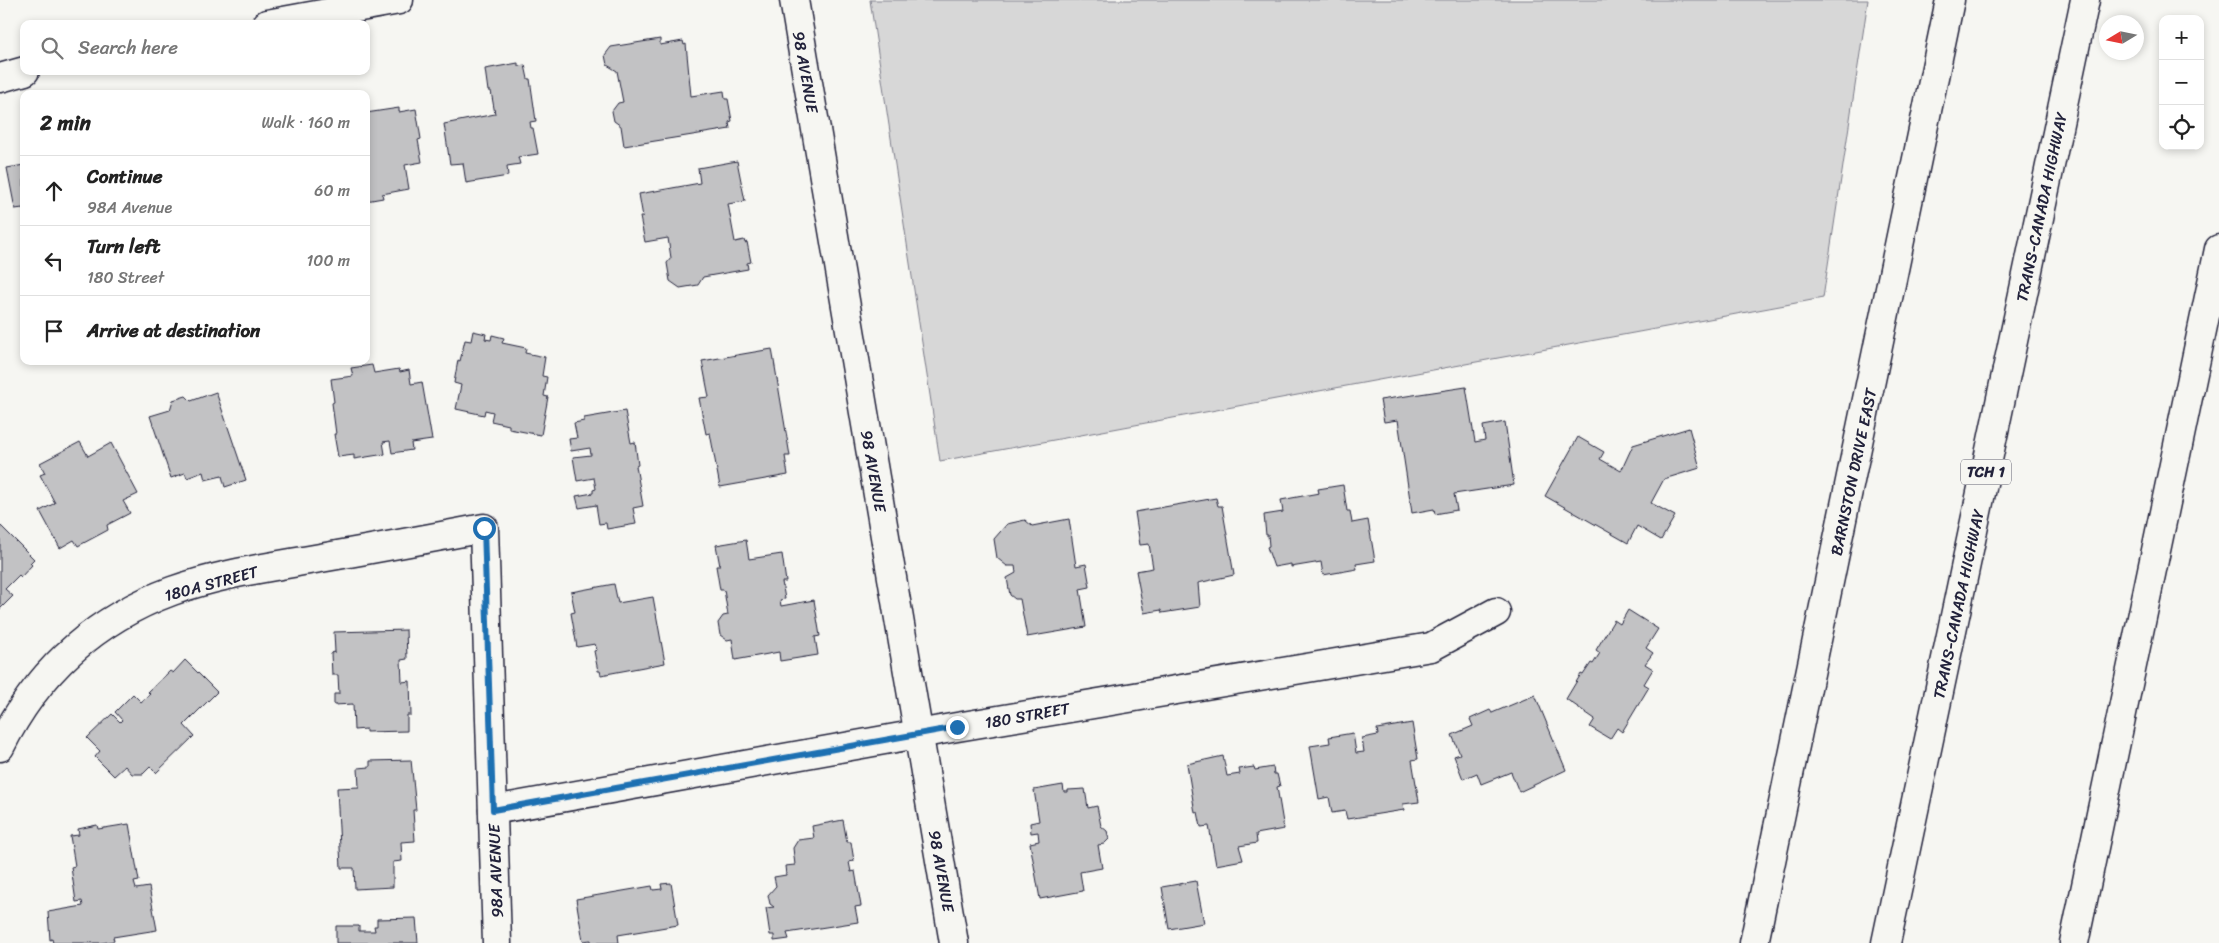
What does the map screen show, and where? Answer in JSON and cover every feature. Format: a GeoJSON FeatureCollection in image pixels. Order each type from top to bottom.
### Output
{"type":"FeatureCollection","features":[{"type":"Feature","properties":{"kind":"main road"},"geometry":{"type":"LineString","coordinates":[[289,20],[399,0]]}},
{"type":"Feature","properties":{"kind":"main road","name":"98 AVENUE"},"geometry":{"type":"LineString","coordinates":[[794,0],[954,943]]}},
{"type":"Feature","properties":{"kind":"main road","name":"BARNSTON DRIVE EAST"},"geometry":{"type":"LineString","coordinates":[[1754,943],[1950,0]]}},
{"type":"Feature","properties":{"kind":"main road","name":"TRANS-CANADA HIGHWAY"},"geometry":{"type":"LineString","coordinates":[[1886,943],[2085,0]]}},
{"type":"Feature","properties":{"kind":"main road"},"geometry":{"type":"LineString","coordinates":[[0,78],[20,72]]}},
{"type":"Feature","properties":{"kind":"main road"},"geometry":{"type":"LineString","coordinates":[[2074,943],[2219,249]]}},
{"type":"Feature","properties":{"kind":"main road","name":"180A STREET"},"geometry":{"type":"LineString","coordinates":[[0,747],[26,700],[63,656],[130,609],[173,591],[229,575],[484,528]]}},
{"type":"Feature","properties":{"kind":"main road","name":"98A AVENUE"},"geometry":{"type":"LineString","coordinates":[[484,528],[497,943]]}},
{"type":"Feature","properties":{"kind":"main road","name":"180 STREET"},"geometry":{"type":"LineString","coordinates":[[493,810],[918,734],[1431,647],[1496,612]]}},
{"type":"Feature","properties":{"kind":"shaded area"},"geometry":{"type":"Polygon","coordinates":[[[870,0],[1868,0],[1823,298],[940,461],[870,0]]]}},
{"type":"Feature","properties":{"kind":"building"},"geometry":{"type":"Polygon","coordinates":[[[660,39],[660,45],[683,41],[684,45],[686,44],[691,96],[724,91],[725,99],[728,99],[732,121],[729,122],[730,129],[624,146],[621,126],[614,121],[612,111],[618,103],[623,102],[617,71],[607,65],[605,55],[611,47],[660,39]]]}},
{"type":"Feature","properties":{"kind":"building"},"geometry":{"type":"Polygon","coordinates":[[[518,63],[518,66],[525,65],[528,79],[530,79],[536,121],[530,122],[538,154],[518,157],[520,164],[507,166],[508,176],[466,183],[463,163],[450,164],[444,124],[495,114],[491,91],[488,91],[485,69],[518,63]]]}},
{"type":"Feature","properties":{"kind":"building"},"geometry":{"type":"Polygon","coordinates":[[[399,108],[399,112],[416,109],[421,139],[418,140],[422,162],[405,165],[409,189],[382,194],[383,198],[370,200],[370,112],[399,108]]]}},
{"type":"Feature","properties":{"kind":"building"},"geometry":{"type":"Polygon","coordinates":[[[737,161],[745,201],[728,204],[735,242],[744,240],[745,243],[747,242],[751,262],[747,263],[748,269],[703,277],[698,285],[680,288],[670,281],[667,263],[671,258],[668,238],[645,242],[640,217],[643,217],[639,194],[700,183],[698,168],[737,161]]]}},
{"type":"Feature","properties":{"kind":"building"},"geometry":{"type":"Polygon","coordinates":[[[20,166],[20,208],[15,209],[7,168],[20,166]]]}},
{"type":"Feature","properties":{"kind":"building"},"geometry":{"type":"Polygon","coordinates":[[[473,331],[486,334],[485,339],[491,340],[492,335],[504,338],[502,343],[526,348],[525,353],[545,357],[542,376],[547,377],[544,396],[548,397],[541,435],[509,429],[509,425],[491,421],[493,412],[485,410],[484,415],[456,409],[461,385],[454,383],[458,360],[460,361],[465,340],[471,341],[473,331]]]}},
{"type":"Feature","properties":{"kind":"building"},"geometry":{"type":"Polygon","coordinates":[[[772,349],[790,456],[785,456],[788,475],[720,487],[710,433],[706,434],[699,398],[709,397],[702,361],[772,349]]]}},
{"type":"Feature","properties":{"kind":"building"},"geometry":{"type":"Polygon","coordinates":[[[372,365],[374,373],[399,369],[400,372],[409,370],[411,384],[422,382],[432,440],[411,443],[412,450],[392,453],[390,441],[383,442],[385,454],[354,459],[354,455],[338,457],[334,434],[336,434],[331,379],[353,376],[351,368],[372,365]]]}},
{"type":"Feature","properties":{"kind":"building"},"geometry":{"type":"Polygon","coordinates":[[[1466,387],[1475,442],[1485,440],[1483,426],[1505,422],[1514,485],[1454,494],[1457,510],[1435,514],[1434,509],[1412,513],[1398,420],[1384,422],[1380,400],[1466,387]]]}},
{"type":"Feature","properties":{"kind":"building"},"geometry":{"type":"Polygon","coordinates":[[[216,392],[246,480],[225,487],[222,476],[205,480],[203,472],[187,478],[185,473],[171,478],[150,416],[170,410],[173,400],[186,396],[191,401],[216,392]]]}},
{"type":"Feature","properties":{"kind":"building"},"geometry":{"type":"Polygon","coordinates":[[[625,411],[631,443],[635,442],[638,465],[636,466],[643,506],[633,508],[636,524],[607,529],[606,523],[599,524],[596,505],[579,508],[576,496],[593,493],[593,490],[596,489],[594,478],[577,481],[573,457],[591,455],[590,448],[571,451],[569,439],[577,438],[574,423],[584,421],[584,418],[625,411]]]}},
{"type":"Feature","properties":{"kind":"building"},"geometry":{"type":"Polygon","coordinates":[[[1689,428],[1700,468],[1664,479],[1651,503],[1675,516],[1661,540],[1637,526],[1628,543],[1545,496],[1578,437],[1604,452],[1600,459],[1621,471],[1633,445],[1689,428]]]}},
{"type":"Feature","properties":{"kind":"building"},"geometry":{"type":"Polygon","coordinates":[[[80,442],[88,456],[111,443],[138,494],[123,501],[130,513],[107,525],[108,530],[78,546],[74,540],[60,548],[40,511],[55,503],[40,475],[45,473],[40,463],[80,442]]]}},
{"type":"Feature","properties":{"kind":"building"},"geometry":{"type":"Polygon","coordinates":[[[1343,485],[1347,511],[1350,511],[1352,523],[1368,520],[1375,561],[1356,564],[1357,569],[1323,575],[1321,562],[1291,567],[1291,564],[1274,567],[1267,547],[1269,546],[1268,535],[1266,535],[1264,515],[1283,512],[1281,500],[1319,493],[1318,489],[1343,485]]]}},
{"type":"Feature","properties":{"kind":"building"},"geometry":{"type":"Polygon","coordinates":[[[1216,498],[1218,506],[1222,506],[1234,575],[1198,583],[1200,607],[1162,613],[1161,610],[1144,613],[1136,571],[1153,568],[1149,544],[1140,545],[1135,512],[1216,498]]]}},
{"type":"Feature","properties":{"kind":"building"},"geometry":{"type":"Polygon","coordinates":[[[1069,519],[1076,566],[1086,564],[1090,587],[1080,589],[1086,627],[1027,637],[1020,599],[1015,599],[1010,595],[1007,578],[1016,573],[1015,566],[1007,566],[997,558],[994,539],[1007,524],[1025,520],[1032,526],[1069,519]]]}},
{"type":"Feature","properties":{"kind":"building"},"geometry":{"type":"Polygon","coordinates":[[[0,525],[34,559],[30,563],[32,565],[21,577],[19,575],[5,589],[13,596],[0,609],[0,525]]]}},
{"type":"Feature","properties":{"kind":"building"},"geometry":{"type":"Polygon","coordinates":[[[746,540],[749,559],[782,554],[786,582],[782,582],[785,599],[780,600],[781,606],[814,600],[820,636],[815,637],[818,655],[780,661],[779,652],[735,660],[732,639],[727,640],[720,635],[718,623],[723,616],[728,615],[724,590],[720,590],[716,566],[720,566],[716,545],[746,540]]]}},
{"type":"Feature","properties":{"kind":"building"},"geometry":{"type":"Polygon","coordinates":[[[614,584],[618,603],[653,597],[665,663],[601,675],[600,671],[598,671],[594,651],[597,650],[595,644],[577,647],[571,613],[575,612],[571,592],[614,584]]]}},
{"type":"Feature","properties":{"kind":"building"},"geometry":{"type":"Polygon","coordinates":[[[1628,610],[1658,629],[1646,648],[1653,653],[1645,664],[1653,669],[1644,684],[1649,687],[1622,732],[1617,728],[1610,739],[1590,727],[1595,719],[1566,699],[1581,674],[1583,675],[1591,663],[1593,664],[1600,653],[1596,650],[1614,620],[1620,624],[1628,610]]]}},
{"type":"Feature","properties":{"kind":"building"},"geometry":{"type":"Polygon","coordinates":[[[406,630],[407,659],[401,660],[402,682],[410,681],[411,715],[407,715],[407,731],[366,732],[366,729],[354,730],[353,704],[334,705],[334,694],[339,694],[338,675],[332,675],[331,653],[335,652],[334,632],[406,630]]]}},
{"type":"Feature","properties":{"kind":"building"},"geometry":{"type":"Polygon","coordinates":[[[185,660],[217,692],[184,725],[194,736],[156,773],[150,767],[143,774],[132,774],[125,766],[114,776],[95,757],[100,751],[87,738],[112,714],[120,722],[122,720],[115,712],[133,694],[141,702],[150,694],[148,692],[170,671],[173,673],[185,660]]]}},
{"type":"Feature","properties":{"kind":"building"},"geometry":{"type":"Polygon","coordinates":[[[1535,695],[1566,770],[1519,792],[1511,772],[1481,784],[1477,773],[1463,779],[1454,756],[1460,754],[1452,735],[1473,726],[1470,719],[1490,710],[1492,713],[1535,695]]]}},
{"type":"Feature","properties":{"kind":"building"},"geometry":{"type":"Polygon","coordinates":[[[1412,723],[1418,759],[1412,760],[1419,802],[1403,804],[1404,810],[1347,819],[1345,811],[1332,813],[1329,797],[1319,799],[1310,746],[1330,743],[1329,737],[1353,733],[1356,753],[1364,752],[1362,738],[1378,735],[1377,729],[1412,723]]]}},
{"type":"Feature","properties":{"kind":"building"},"geometry":{"type":"Polygon","coordinates":[[[1223,756],[1227,776],[1240,774],[1239,769],[1254,767],[1255,770],[1273,767],[1280,786],[1277,787],[1284,829],[1256,834],[1257,843],[1239,846],[1243,860],[1216,865],[1209,826],[1201,827],[1198,812],[1195,813],[1187,764],[1223,756]]]}},
{"type":"Feature","properties":{"kind":"building"},"geometry":{"type":"Polygon","coordinates":[[[411,760],[416,810],[413,810],[415,841],[401,842],[402,861],[393,862],[393,887],[355,889],[354,868],[341,868],[337,788],[359,787],[358,768],[370,767],[370,761],[411,760]]]}},
{"type":"Feature","properties":{"kind":"building"},"geometry":{"type":"Polygon","coordinates":[[[1063,785],[1064,792],[1085,789],[1088,808],[1097,806],[1101,826],[1107,831],[1109,839],[1104,844],[1098,845],[1102,868],[1080,872],[1083,891],[1040,899],[1030,843],[1039,841],[1038,832],[1031,833],[1030,823],[1039,821],[1034,790],[1063,785]]]}},
{"type":"Feature","properties":{"kind":"building"},"geometry":{"type":"Polygon","coordinates":[[[843,820],[847,842],[851,842],[854,861],[849,862],[851,872],[855,871],[861,906],[855,907],[858,922],[787,933],[789,939],[774,941],[774,935],[770,935],[766,908],[774,907],[770,904],[768,895],[776,886],[774,877],[786,875],[785,866],[795,865],[793,848],[798,840],[814,838],[812,826],[843,820]]]}},
{"type":"Feature","properties":{"kind":"building"},"geometry":{"type":"Polygon","coordinates":[[[129,824],[139,881],[134,882],[136,889],[149,887],[157,930],[113,937],[114,941],[101,943],[53,943],[52,939],[50,940],[48,912],[83,906],[82,901],[76,902],[71,867],[75,866],[70,836],[79,835],[78,829],[97,825],[98,829],[129,824]]]}},
{"type":"Feature","properties":{"kind":"building"},"geometry":{"type":"Polygon","coordinates":[[[1196,881],[1204,923],[1169,929],[1162,887],[1196,881]]]}},
{"type":"Feature","properties":{"kind":"building"},"geometry":{"type":"Polygon","coordinates":[[[671,883],[678,925],[618,935],[619,943],[591,943],[591,940],[583,941],[576,899],[652,886],[653,890],[662,889],[661,884],[671,883]]]}},
{"type":"Feature","properties":{"kind":"building"},"geometry":{"type":"Polygon","coordinates":[[[416,918],[418,943],[336,943],[336,926],[359,926],[359,931],[375,931],[374,926],[377,926],[377,919],[416,918]]]}},
{"type":"Feature","properties":{"kind":"route"},"geometry":{"type":"LineString","coordinates":[[484,528],[493,810],[957,727]]}}]}
